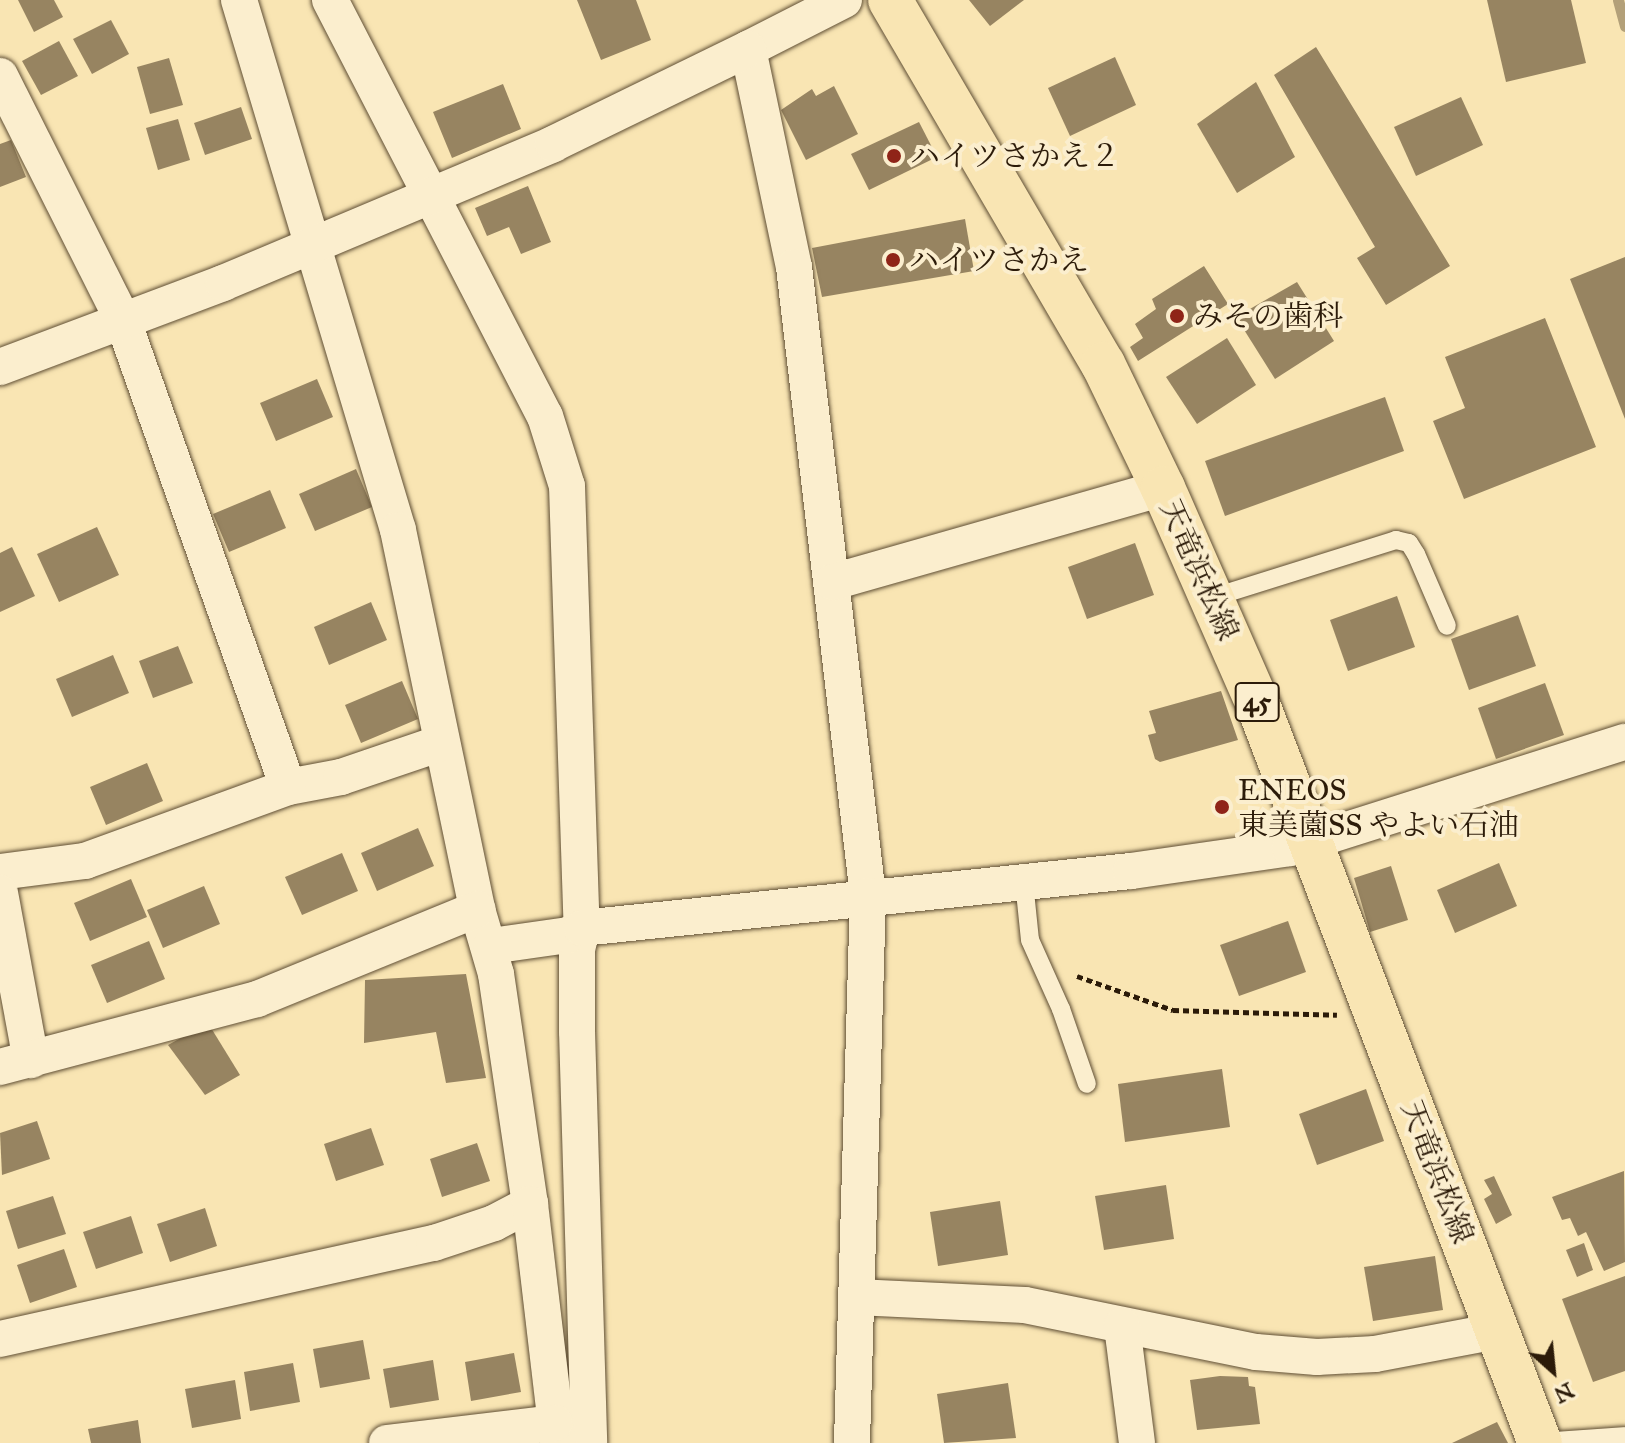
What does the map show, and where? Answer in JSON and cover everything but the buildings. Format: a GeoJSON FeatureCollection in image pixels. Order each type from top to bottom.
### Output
{"type":"FeatureCollection","features":[{"type":"Feature","properties":{"kind":"main road","name":"天竜浜松線"},"geometry":{"type":"LineString","coordinates":[[890,0],[1103,364],[1163,488],[1313,842],[1539,1442]]}},
{"type":"Feature","properties":{"kind":"street"},"geometry":{"type":"LineString","coordinates":[[239,0],[316,245],[398,530],[477,909],[491,946],[530,1204],[557,1433],[387,1443]]}},
{"type":"Feature","properties":{"kind":"street"},"geometry":{"type":"LineString","coordinates":[[330,0],[432,193],[551,430],[567,486],[582,928],[577,949],[577,1031],[589,1443]]}},
{"type":"Feature","properties":{"kind":"street"},"geometry":{"type":"LineString","coordinates":[[0,367],[316,245],[553,144],[844,0]]}},
{"type":"Feature","properties":{"kind":"street"},"geometry":{"type":"LineString","coordinates":[[748,49],[794,267],[868,896],[852,1443]]}},
{"type":"Feature","properties":{"kind":"street"},"geometry":{"type":"LineString","coordinates":[[0,76],[123,321],[288,787]]}},
{"type":"Feature","properties":{"kind":"street"},"geometry":{"type":"LineString","coordinates":[[833,582],[1163,488]]}},
{"type":"Feature","properties":{"kind":"street"},"geometry":{"type":"LineString","coordinates":[[491,946],[568,935],[582,928],[1024,882],[1218,859],[1313,842],[1625,742]]}},
{"type":"Feature","properties":{"kind":"street"},"geometry":{"type":"LineString","coordinates":[[0,872],[85,861],[288,787],[341,777],[441,743]]}},
{"type":"Feature","properties":{"kind":"street"},"geometry":{"type":"LineString","coordinates":[[0,893],[15,1064],[257,999],[477,909]]}},
{"type":"Feature","properties":{"kind":"street"},"geometry":{"type":"LineString","coordinates":[[0,1339],[434,1243],[494,1223],[530,1204]]}},
{"type":"Feature","properties":{"kind":"street"},"geometry":{"type":"LineString","coordinates":[[856,1297],[1013,1303],[1256,1352],[1317,1357],[1375,1354],[1497,1331]]}},
{"type":"Feature","properties":{"kind":"street"},"geometry":{"type":"LineString","coordinates":[[1122,1326],[1137,1443]]}},
{"type":"Feature","properties":{"kind":"lane"},"geometry":{"type":"LineString","coordinates":[[1211,598],[1396,540],[1409,543],[1416,554],[1447,626]]}},
{"type":"Feature","properties":{"kind":"lane"},"geometry":{"type":"LineString","coordinates":[[1024,882],[1030,940],[1041,961],[1087,1084]]}},
{"type":"Feature","properties":{"kind":"lane"},"geometry":{"type":"LineString","coordinates":[[1539,1442],[1625,1436]]}},
{"type":"Feature","properties":{"kind":"path"},"geometry":{"type":"LineString","coordinates":[[1041,961],[1173,1010],[1378,1015]]}},
{"type":"Feature","properties":{"kind":"waterway"},"geometry":{"type":"LineString","coordinates":[[1618,0],[1625,26]]}},
{"type":"Feature","properties":{"kind":"place","name":"ハイツさかえ２"},"geometry":{"type":"Point","coordinates":[894,156]}},
{"type":"Feature","properties":{"kind":"place","name":"ハイツさかえ"},"geometry":{"type":"Point","coordinates":[893,260]}},
{"type":"Feature","properties":{"kind":"place","name":"みその歯科"},"geometry":{"type":"Point","coordinates":[1177,316]}},
{"type":"Feature","properties":{"kind":"place","name":"ENEOS 東美薗SS やよい石油"},"geometry":{"type":"Point","coordinates":[1222,807]}}]}
